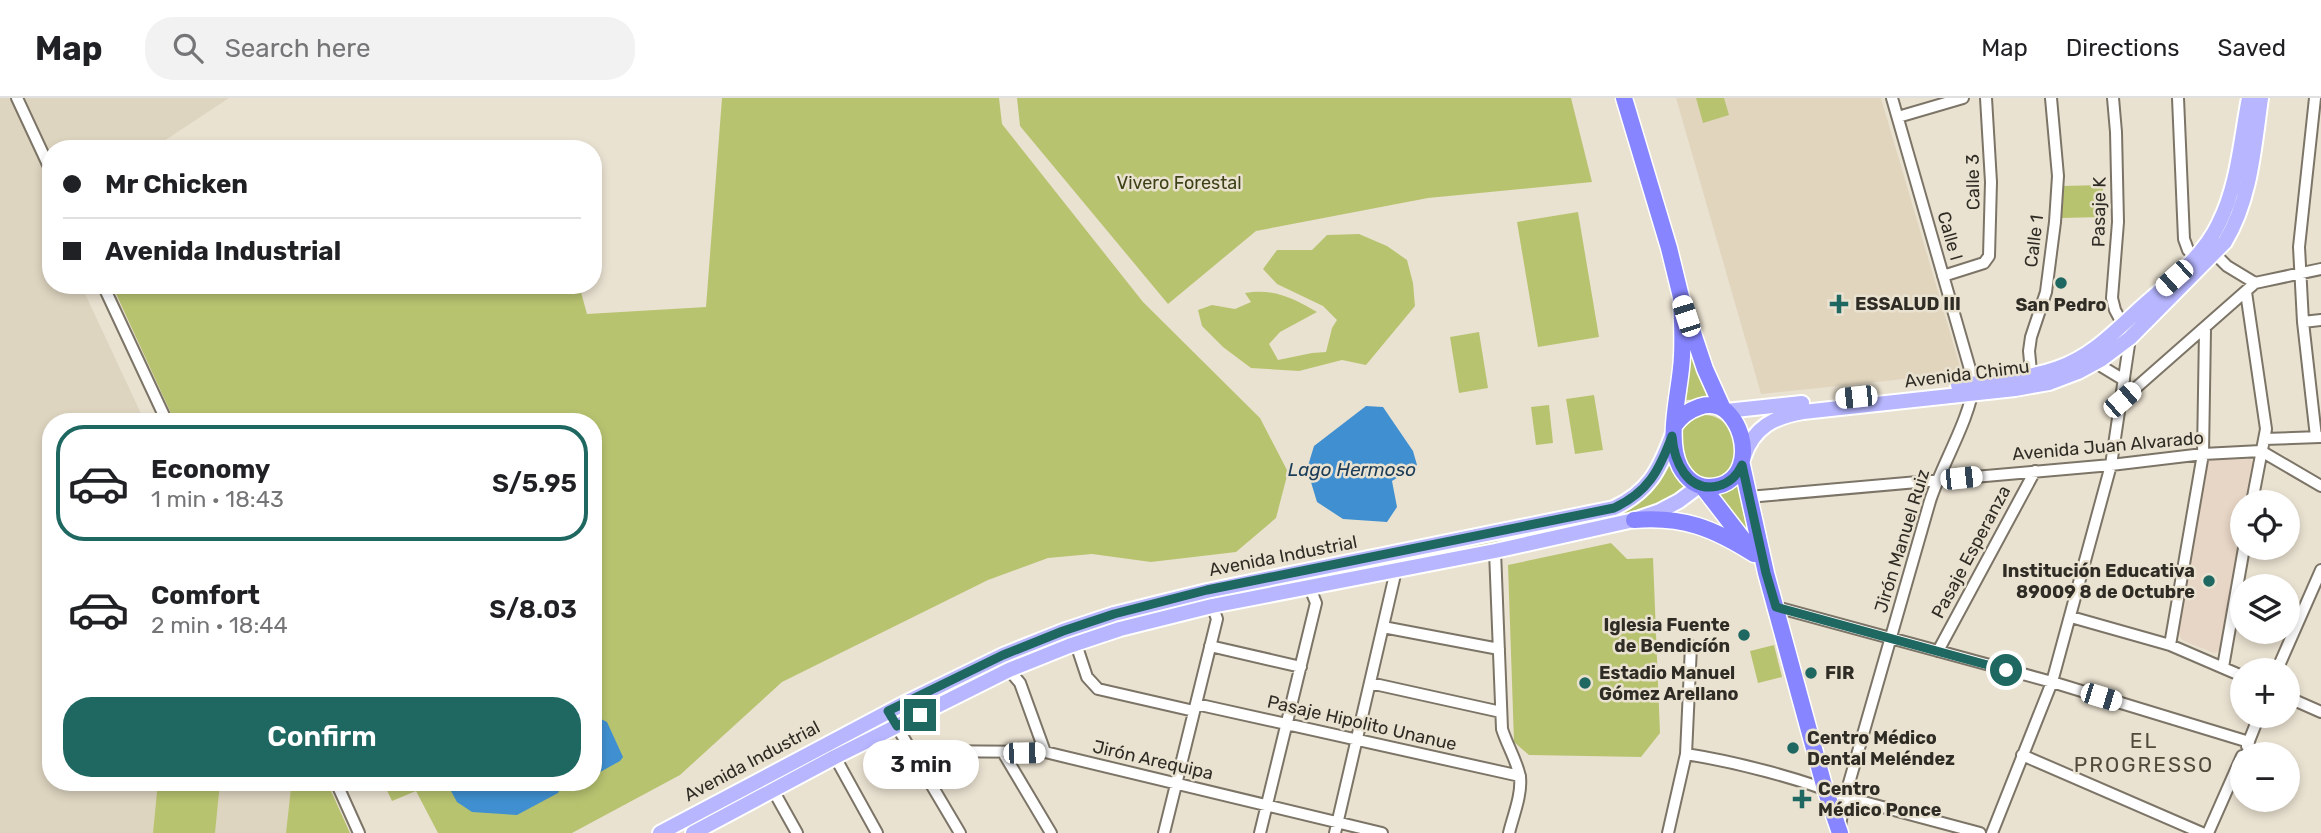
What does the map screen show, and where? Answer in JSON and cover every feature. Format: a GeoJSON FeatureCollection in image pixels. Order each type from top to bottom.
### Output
{"type":"FeatureCollection","features":[{"type":"Feature","properties":{"kind":"highway"},"geometry":{"type":"LineString","coordinates":[[1624,98],[1701,357],[1724,410],[1737,428],[1748,497],[1766,573],[1839,832]]}},
{"type":"Feature","properties":{"kind":"highway"},"geometry":{"type":"LineString","coordinates":[[1681,297],[1683,354],[1673,431],[1679,465],[1684,474],[1700,486],[1766,573]]}},
{"type":"Feature","properties":{"kind":"highway"},"geometry":{"type":"LineString","coordinates":[[1673,431],[1685,412],[1693,408],[1714,406],[1724,410]]}},
{"type":"Feature","properties":{"kind":"highway"},"geometry":{"type":"LineString","coordinates":[[1700,486],[1726,483],[1738,473],[1743,461]]}},
{"type":"Feature","properties":{"kind":"highway"},"geometry":{"type":"LineString","coordinates":[[1634,520],[1671,519],[1686,522],[1726,538],[1754,554]]}},
{"type":"Feature","properties":{"kind":"main road","name":"Avenida Chimu"},"geometry":{"type":"LineString","coordinates":[[2199,262],[2227,204],[2234,181],[2249,98]]}},
{"type":"Feature","properties":{"kind":"main road","name":"Avenida Chimu"},"geometry":{"type":"LineString","coordinates":[[1743,461],[1755,433],[1769,421],[1779,417],[1973,388],[2059,379],[2096,363],[2199,262],[2215,254],[2235,225],[2248,185],[2262,98]]}},
{"type":"Feature","properties":{"kind":"main road","name":"Avenida Chimu"},"geometry":{"type":"LineString","coordinates":[[2032,380],[2083,357],[2127,331]]}},
{"type":"Feature","properties":{"kind":"main road","name":"Avenida Chimu"},"geometry":{"type":"LineString","coordinates":[[1724,410],[1973,388]]}},
{"type":"Feature","properties":{"kind":"main road","name":"Avenida Industrial"},"geometry":{"type":"LineString","coordinates":[[660,833],[888,711],[1003,655],[1063,631],[1114,614],[1207,590],[1614,508],[1630,500],[1652,479],[1673,431]]}},
{"type":"Feature","properties":{"kind":"main road","name":"Avenida Industrial"},"geometry":{"type":"LineString","coordinates":[[693,833],[710,828],[835,757],[1009,670],[1076,644],[1120,629],[1212,606],[1495,551],[1634,520],[1660,511],[1700,486]]}},
{"type":"Feature","properties":{"kind":"street"},"geometry":{"type":"LineString","coordinates":[[17,98],[42,152]]}},
{"type":"Feature","properties":{"kind":"street","name":"Calle I"},"geometry":{"type":"LineString","coordinates":[[1892,98],[1973,388]]}},
{"type":"Feature","properties":{"kind":"street"},"geometry":{"type":"LineString","coordinates":[[1898,117],[1963,98]]}},
{"type":"Feature","properties":{"kind":"street","name":"Calle 3"},"geometry":{"type":"LineString","coordinates":[[1943,276],[1984,263],[1989,256],[1991,183],[1986,98]]}},
{"type":"Feature","properties":{"kind":"street","name":"Calle 1"},"geometry":{"type":"LineString","coordinates":[[2032,380],[2030,344],[2046,292],[2055,222],[2058,176],[2051,98]]}},
{"type":"Feature","properties":{"kind":"street","name":"Pasaje K"},"geometry":{"type":"LineString","coordinates":[[2113,98],[2118,222],[2112,298],[2115,310],[2127,331]]}},
{"type":"Feature","properties":{"kind":"street"},"geometry":{"type":"LineString","coordinates":[[2178,98],[2184,239],[2199,262]]}},
{"type":"Feature","properties":{"kind":"street"},"geometry":{"type":"LineString","coordinates":[[2264,439],[2319,437],[2308,372],[2299,272],[2300,228],[2315,98]]}},
{"type":"Feature","properties":{"kind":"street"},"geometry":{"type":"LineString","coordinates":[[2215,254],[2255,283]]}},
{"type":"Feature","properties":{"kind":"street"},"geometry":{"type":"LineString","coordinates":[[2122,400],[2205,330],[2255,283],[2321,269]]}},
{"type":"Feature","properties":{"kind":"street"},"geometry":{"type":"LineString","coordinates":[[2246,292],[2266,429],[2254,490]]}},
{"type":"Feature","properties":{"kind":"street"},"geometry":{"type":"LineString","coordinates":[[107,294],[163,413]]}},
{"type":"Feature","properties":{"kind":"street"},"geometry":{"type":"LineString","coordinates":[[2303,322],[2321,320]]}},
{"type":"Feature","properties":{"kind":"street"},"geometry":{"type":"LineString","coordinates":[[2170,645],[2203,454],[2205,330]]}},
{"type":"Feature","properties":{"kind":"street"},"geometry":{"type":"LineString","coordinates":[[1992,833],[2052,682],[2071,617],[2111,465],[2122,400],[2127,331]]}},
{"type":"Feature","properties":{"kind":"street"},"geometry":{"type":"LineString","coordinates":[[2096,363],[2124,380]]}},
{"type":"Feature","properties":{"kind":"street"},"geometry":{"type":"LineString","coordinates":[[2308,372],[2321,371]]}},
{"type":"Feature","properties":{"kind":"street","name":"Jirón Manuel Ruiz"},"geometry":{"type":"LineString","coordinates":[[1839,832],[1845,797],[1937,480],[1970,405],[1973,388]]}},
{"type":"Feature","properties":{"kind":"street"},"geometry":{"type":"LineString","coordinates":[[2261,451],[2321,486]]}},
{"type":"Feature","properties":{"kind":"street","name":"Avenida Juan Alvarado"},"geometry":{"type":"LineString","coordinates":[[1748,497],[2111,465],[2203,454],[2261,451]]}},
{"type":"Feature","properties":{"kind":"street","name":"Pasaje Esperanza"},"geometry":{"type":"LineString","coordinates":[[1938,651],[2035,471]]}},
{"type":"Feature","properties":{"kind":"street"},"geometry":{"type":"LineString","coordinates":[[1495,551],[1501,712],[1507,747],[1520,776],[1520,791],[1508,833]]}},
{"type":"Feature","properties":{"kind":"street"},"geometry":{"type":"LineString","coordinates":[[1336,827],[1400,552]]}},
{"type":"Feature","properties":{"kind":"street"},"geometry":{"type":"LineString","coordinates":[[2223,667],[2242,560]]}},
{"type":"Feature","properties":{"kind":"street"},"geometry":{"type":"LineString","coordinates":[[2282,658],[2321,569]]}},
{"type":"Feature","properties":{"kind":"street"},"geometry":{"type":"LineString","coordinates":[[1260,833],[1316,603],[1310,588]]}},
{"type":"Feature","properties":{"kind":"street"},"geometry":{"type":"LineString","coordinates":[[1164,833],[1217,619],[1207,590]]}},
{"type":"Feature","properties":{"kind":"street"},"geometry":{"type":"LineString","coordinates":[[1776,607],[2052,682],[2249,742],[2254,728]]}},
{"type":"Feature","properties":{"kind":"street"},"geometry":{"type":"LineString","coordinates":[[2071,617],[2170,645],[2230,670]]}},
{"type":"Feature","properties":{"kind":"street"},"geometry":{"type":"LineString","coordinates":[[1383,627],[1499,649]]}},
{"type":"Feature","properties":{"kind":"street","name":"Pasaje Hipolito Unanue"},"geometry":{"type":"LineString","coordinates":[[1076,644],[1087,677],[1098,689],[1285,724],[1520,776]]}},
{"type":"Feature","properties":{"kind":"street"},"geometry":{"type":"LineString","coordinates":[[1210,646],[1301,667]]}},
{"type":"Feature","properties":{"kind":"street"},"geometry":{"type":"LineString","coordinates":[[1668,833],[1686,754],[1691,646]]}},
{"type":"Feature","properties":{"kind":"street"},"geometry":{"type":"LineString","coordinates":[[1009,670],[1020,682],[1045,752]]}},
{"type":"Feature","properties":{"kind":"street"},"geometry":{"type":"LineString","coordinates":[[1370,683],[1501,712]]}},
{"type":"Feature","properties":{"kind":"street"},"geometry":{"type":"LineString","coordinates":[[2300,703],[2321,712]]}},
{"type":"Feature","properties":{"kind":"street"},"geometry":{"type":"LineString","coordinates":[[888,711],[960,833]]}},
{"type":"Feature","properties":{"kind":"street","name":"Jirón Arequipa"},"geometry":{"type":"LineString","coordinates":[[913,751],[1004,754],[1045,752],[1267,805],[1336,827],[1382,833]]}},
{"type":"Feature","properties":{"kind":"street"},"geometry":{"type":"LineString","coordinates":[[1004,754],[1051,833]]}},
{"type":"Feature","properties":{"kind":"street"},"geometry":{"type":"LineString","coordinates":[[1686,754],[1825,789],[1845,797],[1980,833]]}},
{"type":"Feature","properties":{"kind":"street"},"geometry":{"type":"LineString","coordinates":[[2022,755],[2202,833]]}},
{"type":"Feature","properties":{"kind":"street"},"geometry":{"type":"LineString","coordinates":[[835,757],[877,833]]}},
{"type":"Feature","properties":{"kind":"street"},"geometry":{"type":"LineString","coordinates":[[2208,833],[2230,783]]}},
{"type":"Feature","properties":{"kind":"street"},"geometry":{"type":"LineString","coordinates":[[773,790],[797,833]]}},
{"type":"Feature","properties":{"kind":"street"},"geometry":{"type":"LineString","coordinates":[[340,791],[360,833]]}},
{"type":"Feature","properties":{"kind":"shaded area"},"geometry":{"type":"Polygon","coordinates":[[[0,98],[229,98],[166,140],[42,140],[42,294],[85,294],[141,413],[42,413],[42,791],[320,791],[340,833],[0,833],[0,98]]]}},
{"type":"Feature","properties":{"kind":"shaded area","name":"ESSALUD III"},"geometry":{"type":"Polygon","coordinates":[[[1676,98],[1881,98],[1962,373],[1761,394],[1676,98]]]}},
{"type":"Feature","properties":{"kind":"shaded area","name":"Institución Educativa 89009 8 de Octubre"},"geometry":{"type":"Polygon","coordinates":[[[2250,459],[2254,463],[2249,490],[2230,490],[2230,560],[2236,560],[2234,574],[2230,574],[2230,593],[2219,651],[2214,653],[2182,640],[2178,632],[2207,460],[2250,459]]]}},
{"type":"Feature","properties":{"kind":"green space"},"geometry":{"type":"Polygon","coordinates":[[[722,98],[999,98],[1002,124],[1143,302],[1260,418],[1288,472],[1276,518],[1236,552],[1151,562],[1092,554],[1048,558],[988,580],[782,682],[680,775],[572,833],[438,833],[416,791],[602,791],[602,413],[171,413],[116,294],[581,294],[587,314],[706,307],[722,98]]]}},
{"type":"Feature","properties":{"kind":"green space","name":"Vivero Forestal"},"geometry":{"type":"Polygon","coordinates":[[[1017,98],[1571,98],[1592,182],[1428,198],[1256,231],[1168,304],[1020,126],[1017,98]]]}},
{"type":"Feature","properties":{"kind":"green space"},"geometry":{"type":"Polygon","coordinates":[[[1696,98],[1724,98],[1729,115],[1703,123],[1696,98]]]}},
{"type":"Feature","properties":{"kind":"green space"},"geometry":{"type":"Polygon","coordinates":[[[2103,185],[2103,217],[2061,218],[2061,186],[2103,185]]]}},
{"type":"Feature","properties":{"kind":"green space"},"geometry":{"type":"Polygon","coordinates":[[[1578,212],[1599,337],[1538,347],[1517,222],[1578,212]]]}},
{"type":"Feature","properties":{"kind":"green space"},"geometry":{"type":"Polygon","coordinates":[[[1359,234],[1387,246],[1407,260],[1415,306],[1366,365],[1342,360],[1299,371],[1251,368],[1223,347],[1202,326],[1198,310],[1212,305],[1235,309],[1251,302],[1245,293],[1274,293],[1317,312],[1280,332],[1269,344],[1278,360],[1326,352],[1332,328],[1337,320],[1323,306],[1277,284],[1263,269],[1277,250],[1312,250],[1327,235],[1359,234]]]}},
{"type":"Feature","properties":{"kind":"green space"},"geometry":{"type":"Polygon","coordinates":[[[1687,329],[1713,399],[1684,400],[1687,329]]]}},
{"type":"Feature","properties":{"kind":"green space"},"geometry":{"type":"Polygon","coordinates":[[[1479,332],[1488,388],[1459,393],[1450,337],[1479,332]]]}},
{"type":"Feature","properties":{"kind":"green space"},"geometry":{"type":"Polygon","coordinates":[[[1594,395],[1603,450],[1575,454],[1566,399],[1594,395]]]}},
{"type":"Feature","properties":{"kind":"green space"},"geometry":{"type":"Polygon","coordinates":[[[1549,405],[1553,443],[1536,445],[1531,407],[1549,405]]]}},
{"type":"Feature","properties":{"kind":"green space"},"geometry":{"type":"Polygon","coordinates":[[[1703,415],[1716,417],[1725,424],[1736,445],[1736,457],[1732,467],[1725,475],[1713,480],[1696,477],[1684,462],[1680,430],[1684,424],[1703,415]]]}},
{"type":"Feature","properties":{"kind":"green space"},"geometry":{"type":"Polygon","coordinates":[[[1670,464],[1676,477],[1690,488],[1630,518],[1408,562],[1407,557],[1617,514],[1643,498],[1670,464]]]}},
{"type":"Feature","properties":{"kind":"green space"},"geometry":{"type":"Polygon","coordinates":[[[1735,484],[1739,486],[1750,535],[1716,494],[1735,484]]]}},
{"type":"Feature","properties":{"kind":"green space","name":"Estadio Manuel Gómez Arellano"},"geometry":{"type":"Polygon","coordinates":[[[1611,543],[1627,559],[1653,558],[1660,733],[1641,757],[1529,755],[1514,742],[1508,565],[1611,543]]]}},
{"type":"Feature","properties":{"kind":"green space"},"geometry":{"type":"Polygon","coordinates":[[[1774,645],[1782,677],[1758,683],[1750,651],[1774,645]]]}},
{"type":"Feature","properties":{"kind":"green space"},"geometry":{"type":"Polygon","coordinates":[[[157,791],[219,791],[215,833],[153,833],[157,791]]]}},
{"type":"Feature","properties":{"kind":"green space"},"geometry":{"type":"Polygon","coordinates":[[[291,791],[331,791],[350,833],[286,833],[291,791]]]}},
{"type":"Feature","properties":{"kind":"green space"},"geometry":{"type":"Polygon","coordinates":[[[387,791],[416,791],[392,801],[387,791]]]}},
{"type":"Feature","properties":{"kind":"water","name":"Lago Hermoso"},"geometry":{"type":"Polygon","coordinates":[[[1366,406],[1383,407],[1413,451],[1417,465],[1392,481],[1397,507],[1387,522],[1343,519],[1317,502],[1307,469],[1314,446],[1366,406]]]}},
{"type":"Feature","properties":{"kind":"water"},"geometry":{"type":"Polygon","coordinates":[[[602,720],[607,722],[623,757],[602,771],[602,720]]]}},
{"type":"Feature","properties":{"kind":"water"},"geometry":{"type":"Polygon","coordinates":[[[451,791],[559,791],[517,815],[472,812],[457,802],[451,791]]]}},
{"type":"Feature","properties":{"kind":"place","name":"San Pedro"},"geometry":{"type":"Point","coordinates":[2061,283]}},
{"type":"Feature","properties":{"kind":"place","name":"ESSALUD III"},"geometry":{"type":"Point","coordinates":[1839,304]}},
{"type":"Feature","properties":{"kind":"place","name":"Institución Educativa 89009 8 de Octubre"},"geometry":{"type":"Point","coordinates":[2209,581]}},
{"type":"Feature","properties":{"kind":"place","name":"Iglesia Fuente de Bendicíón"},"geometry":{"type":"Point","coordinates":[1744,635]}},
{"type":"Feature","properties":{"kind":"place","name":"FIR"},"geometry":{"type":"Point","coordinates":[1811,673]}},
{"type":"Feature","properties":{"kind":"place","name":"Estadio Manuel Gómez Arellano"},"geometry":{"type":"Point","coordinates":[1585,683]}},
{"type":"Feature","properties":{"kind":"place","name":"Centro Médico Dental Meléndez"},"geometry":{"type":"Point","coordinates":[1793,748]}},
{"type":"Feature","properties":{"kind":"place","name":"Centro Médico Ponce"},"geometry":{"type":"Point","coordinates":[1802,799]}},
{"type":"Feature","properties":{"kind":"district","name":"EL PROGRESSO"},"geometry":{"type":"Point","coordinates":[2144,752]}},
{"type":"Feature","properties":{"kind":"route"},"geometry":{"type":"LineString","coordinates":[[920,715],[897,726],[888,711],[1003,655],[1114,614],[1207,590],[1614,508],[1630,500],[1652,479],[1672,436],[1679,465],[1684,474],[1699,486],[1710,487],[1726,483],[1738,473],[1742,465],[1776,607],[2006,670]]}}]}
